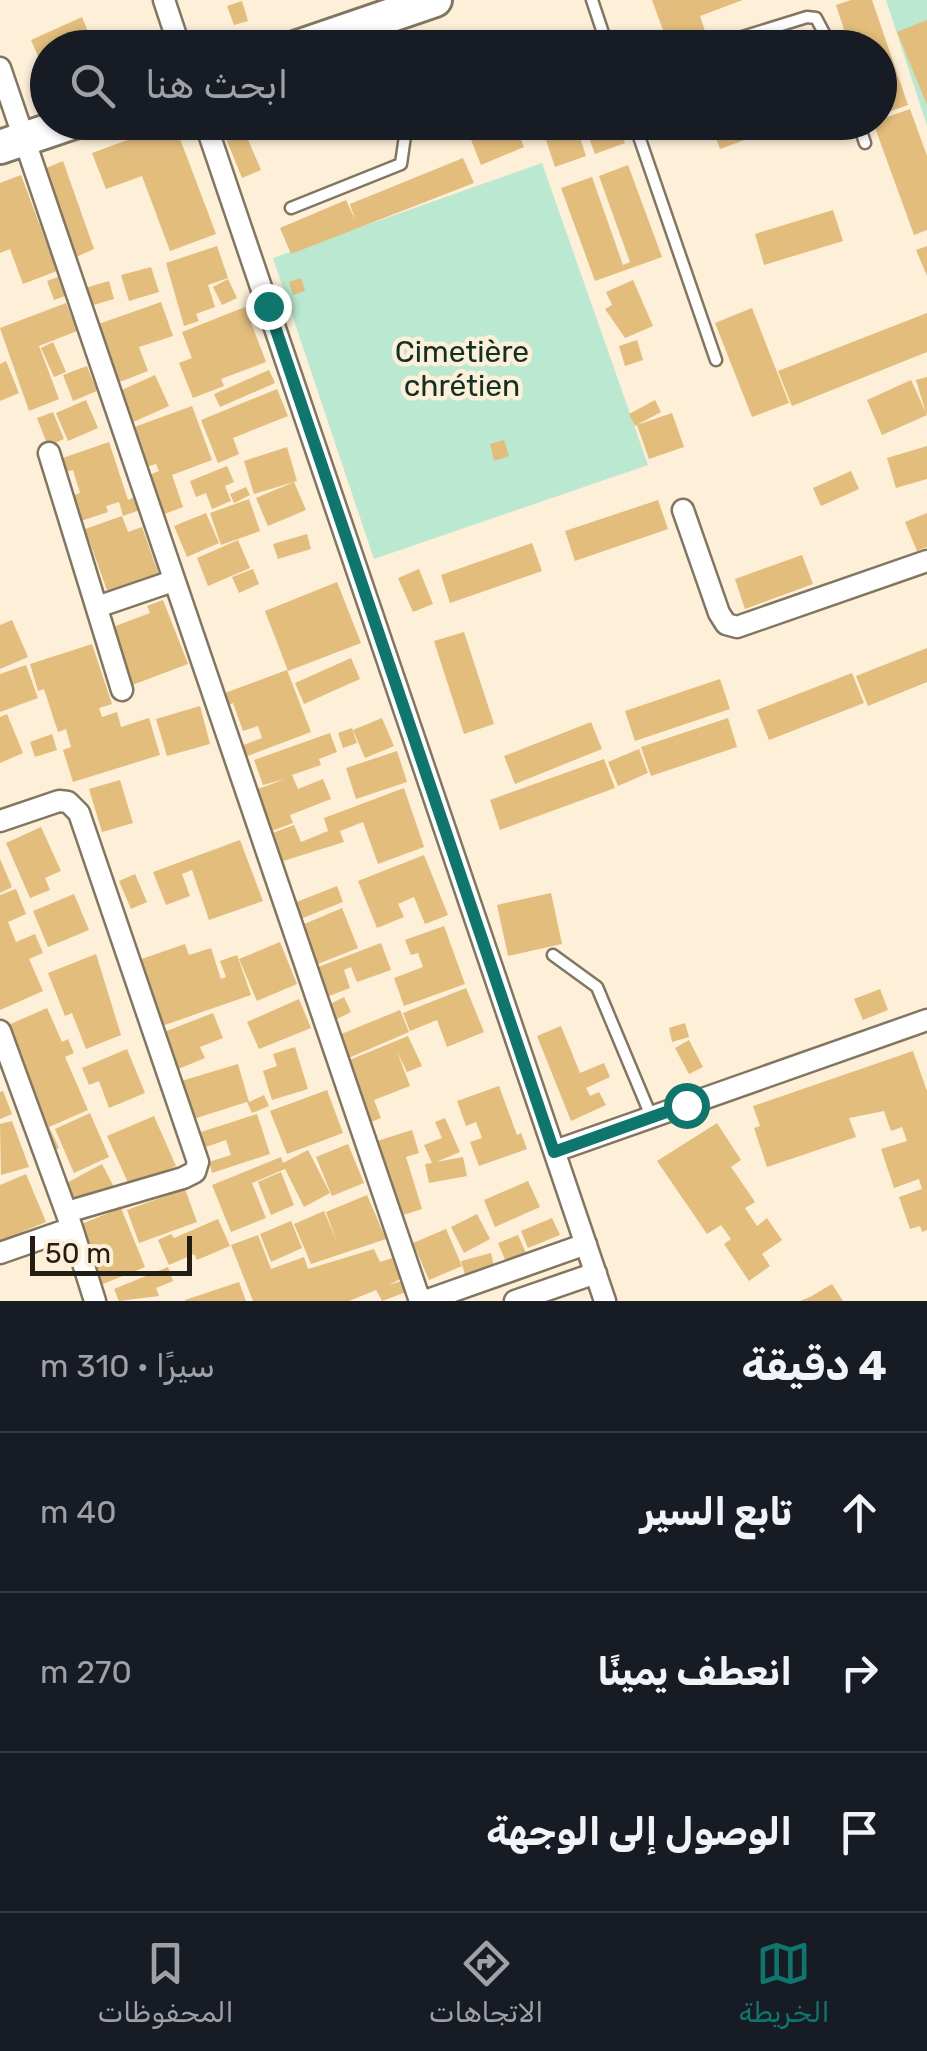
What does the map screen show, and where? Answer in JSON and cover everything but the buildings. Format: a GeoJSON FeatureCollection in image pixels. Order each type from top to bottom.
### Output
{"type":"FeatureCollection","features":[{"type":"Feature","properties":{"kind":"main road"},"geometry":{"type":"LineString","coordinates":[[382,30],[435,0]]}},
{"type":"Feature","properties":{"kind":"street"},"geometry":{"type":"LineString","coordinates":[[164,0],[174,30]]}},
{"type":"Feature","properties":{"kind":"street"},"geometry":{"type":"LineString","coordinates":[[0,68],[13,143],[173,581],[422,1301],[586,1244]]}},
{"type":"Feature","properties":{"kind":"street"},"geometry":{"type":"LineString","coordinates":[[211,140],[605,1301]]}},
{"type":"Feature","properties":{"kind":"street"},"geometry":{"type":"LineString","coordinates":[[49,453],[122,690]]}},
{"type":"Feature","properties":{"kind":"street"},"geometry":{"type":"LineString","coordinates":[[683,510],[718,613],[726,624],[736,627],[927,561]]}},
{"type":"Feature","properties":{"kind":"street"},"geometry":{"type":"LineString","coordinates":[[97,607],[173,581]]}},
{"type":"Feature","properties":{"kind":"street"},"geometry":{"type":"LineString","coordinates":[[0,820],[59,801],[68,802],[78,813],[198,1162],[195,1172],[182,1178],[69,1220],[0,1253]]}},
{"type":"Feature","properties":{"kind":"street"},"geometry":{"type":"LineString","coordinates":[[554,1152],[927,1020]]}},
{"type":"Feature","properties":{"kind":"street"},"geometry":{"type":"LineString","coordinates":[[0,1032],[96,1301]]}},
{"type":"Feature","properties":{"kind":"street"},"geometry":{"type":"LineString","coordinates":[[515,1301],[596,1273]]}},
{"type":"Feature","properties":{"kind":"lane"},"geometry":{"type":"LineString","coordinates":[[592,0],[602,30]]}},
{"type":"Feature","properties":{"kind":"lane"},"geometry":{"type":"LineString","coordinates":[[764,30],[806,17],[816,18],[822,30]]}},
{"type":"Feature","properties":{"kind":"lane"},"geometry":{"type":"LineString","coordinates":[[291,208],[401,164],[404,140]]}},
{"type":"Feature","properties":{"kind":"lane"},"geometry":{"type":"LineString","coordinates":[[640,140],[716,360]]}},
{"type":"Feature","properties":{"kind":"lane"},"geometry":{"type":"LineString","coordinates":[[864,140],[865,144]]}},
{"type":"Feature","properties":{"kind":"lane"},"geometry":{"type":"LineString","coordinates":[[552,955],[597,987],[651,1117]]}},
{"type":"Feature","properties":{"kind":"green space"},"geometry":{"type":"Polygon","coordinates":[[[886,0],[927,0],[927,126],[897,30],[886,0]]]}},
{"type":"Feature","properties":{"kind":"green space","name":"Cimetière chrétien"},"geometry":{"type":"Polygon","coordinates":[[[542,163],[648,465],[374,559],[273,258],[542,163]]]}},
{"type":"Feature","properties":{"kind":"route"},"geometry":{"type":"LineString","coordinates":[[268,306],[554,1152],[686,1105]]}}]}
